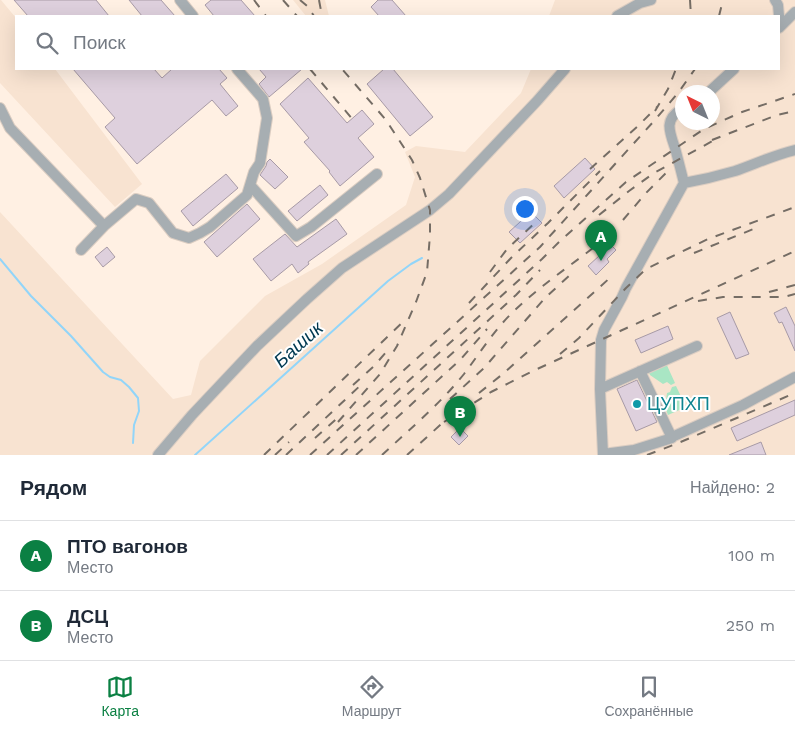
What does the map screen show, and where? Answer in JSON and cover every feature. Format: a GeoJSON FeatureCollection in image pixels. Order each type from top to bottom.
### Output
{"type":"FeatureCollection","features":[{"type":"Feature","properties":{"kind":"street"},"geometry":{"type":"LineString","coordinates":[[180,0],[192,15]]}},
{"type":"Feature","properties":{"kind":"street"},"geometry":{"type":"LineString","coordinates":[[618,15],[639,1],[651,0]]}},
{"type":"Feature","properties":{"kind":"street"},"geometry":{"type":"LineString","coordinates":[[775,0],[778,5],[778,15]]}},
{"type":"Feature","properties":{"kind":"street"},"geometry":{"type":"LineString","coordinates":[[780,26],[795,12]]}},
{"type":"Feature","properties":{"kind":"street"},"geometry":{"type":"LineString","coordinates":[[81,250],[104,226],[136,199],[149,203],[174,233],[189,238],[210,226],[247,195],[254,172],[260,163],[267,118],[263,99],[238,70]]}},
{"type":"Feature","properties":{"kind":"street"},"geometry":{"type":"LineString","coordinates":[[158,455],[192,415],[257,346],[342,268],[430,210],[449,194],[564,70]]}},
{"type":"Feature","properties":{"kind":"street"},"geometry":{"type":"LineString","coordinates":[[717,85],[733,70]]}},
{"type":"Feature","properties":{"kind":"street"},"geometry":{"type":"LineString","coordinates":[[0,108],[10,128],[104,226]]}},
{"type":"Feature","properties":{"kind":"street"},"geometry":{"type":"LineString","coordinates":[[675,113],[671,119],[669,128],[684,183],[604,330],[601,340],[600,389],[603,454],[634,450],[661,442],[743,405],[795,377]]}},
{"type":"Feature","properties":{"kind":"street"},"geometry":{"type":"LineString","coordinates":[[684,183],[708,179],[784,152],[795,150]]}},
{"type":"Feature","properties":{"kind":"street"},"geometry":{"type":"LineString","coordinates":[[250,185],[296,236],[311,227],[377,174]]}},
{"type":"Feature","properties":{"kind":"street"},"geometry":{"type":"LineString","coordinates":[[600,389],[697,346]]}},
{"type":"Feature","properties":{"kind":"street"},"geometry":{"type":"LineString","coordinates":[[640,371],[672,437]]}},
{"type":"Feature","properties":{"kind":"shaded area"},"geometry":{"type":"Polygon","coordinates":[[[1,0],[15,17],[15,70],[56,70],[142,184],[115,207],[0,83],[1,0]]]}},
{"type":"Feature","properties":{"kind":"shaded area"},"geometry":{"type":"Polygon","coordinates":[[[293,0],[325,0],[329,15],[305,15],[293,0]]]}},
{"type":"Feature","properties":{"kind":"shaded area"},"geometry":{"type":"Polygon","coordinates":[[[555,0],[795,0],[795,455],[0,455],[0,212],[173,399],[191,395],[200,361],[265,296],[322,264],[406,205],[415,177],[405,152],[416,146],[465,152],[521,93],[531,70],[780,70],[780,15],[549,15],[555,0]]]}},
{"type":"Feature","properties":{"kind":"green space"},"geometry":{"type":"Polygon","coordinates":[[[665,361],[675,383],[671,385],[667,382],[663,384],[650,375],[647,369],[665,361]]]}},
{"type":"Feature","properties":{"kind":"green space"},"geometry":{"type":"Polygon","coordinates":[[[676,386],[686,407],[668,415],[665,407],[667,393],[670,392],[672,387],[676,386]]]}},
{"type":"Feature","properties":{"kind":"building"},"geometry":{"type":"Polygon","coordinates":[[[14,0],[96,0],[108,15],[27,15],[14,0]]]}},
{"type":"Feature","properties":{"kind":"building"},"geometry":{"type":"Polygon","coordinates":[[[129,0],[161,0],[174,15],[141,15],[129,0]]]}},
{"type":"Feature","properties":{"kind":"building"},"geometry":{"type":"Polygon","coordinates":[[[211,0],[241,0],[254,15],[213,15],[205,5],[211,0]]]}},
{"type":"Feature","properties":{"kind":"building"},"geometry":{"type":"Polygon","coordinates":[[[378,0],[392,0],[405,15],[378,15],[371,7],[378,0]]]}},
{"type":"Feature","properties":{"kind":"building"},"geometry":{"type":"Polygon","coordinates":[[[74,70],[155,70],[162,78],[171,70],[220,70],[227,78],[220,84],[238,106],[226,116],[212,100],[137,164],[105,127],[115,118],[74,70]]]}},
{"type":"Feature","properties":{"kind":"building"},"geometry":{"type":"Polygon","coordinates":[[[260,70],[301,70],[269,97],[259,84],[266,77],[260,70]]]}},
{"type":"Feature","properties":{"kind":"building"},"geometry":{"type":"Polygon","coordinates":[[[383,70],[394,70],[433,117],[410,136],[367,84],[383,70]]]}},
{"type":"Feature","properties":{"kind":"building"},"geometry":{"type":"Polygon","coordinates":[[[308,78],[347,123],[362,110],[374,124],[358,138],[374,157],[340,186],[330,171],[304,142],[309,138],[280,104],[308,78]]]}},
{"type":"Feature","properties":{"kind":"building"},"geometry":{"type":"Polygon","coordinates":[[[585,158],[595,169],[564,198],[554,186],[585,158]]]}},
{"type":"Feature","properties":{"kind":"building"},"geometry":{"type":"Polygon","coordinates":[[[270,159],[288,177],[275,189],[260,175],[270,159]]]}},
{"type":"Feature","properties":{"kind":"building"},"geometry":{"type":"Polygon","coordinates":[[[226,174],[238,188],[193,226],[181,211],[226,174]]]}},
{"type":"Feature","properties":{"kind":"building"},"geometry":{"type":"Polygon","coordinates":[[[320,185],[328,195],[297,221],[288,211],[320,185]]]}},
{"type":"Feature","properties":{"kind":"building"},"geometry":{"type":"Polygon","coordinates":[[[247,204],[260,219],[217,257],[204,242],[247,204]]]}},
{"type":"Feature","properties":{"kind":"building"},"geometry":{"type":"Polygon","coordinates":[[[531,212],[542,223],[520,243],[509,232],[531,212]]]}},
{"type":"Feature","properties":{"kind":"building"},"geometry":{"type":"Polygon","coordinates":[[[336,219],[347,234],[308,262],[309,264],[298,273],[292,264],[271,281],[253,259],[285,234],[297,247],[336,219]]]}},
{"type":"Feature","properties":{"kind":"building"},"geometry":{"type":"Polygon","coordinates":[[[611,245],[616,250],[607,259],[609,262],[596,275],[588,266],[611,245]]]}},
{"type":"Feature","properties":{"kind":"building"},"geometry":{"type":"Polygon","coordinates":[[[107,247],[115,257],[103,267],[95,257],[107,247]]]}},
{"type":"Feature","properties":{"kind":"building"},"geometry":{"type":"Polygon","coordinates":[[[786,307],[795,326],[795,351],[782,322],[779,323],[774,313],[786,307]]]}},
{"type":"Feature","properties":{"kind":"building"},"geometry":{"type":"Polygon","coordinates":[[[730,312],[749,354],[736,359],[717,318],[730,312]]]}},
{"type":"Feature","properties":{"kind":"building"},"geometry":{"type":"Polygon","coordinates":[[[668,326],[673,339],[641,353],[635,340],[668,326]]]}},
{"type":"Feature","properties":{"kind":"building","name":"ЦУПХП"},"geometry":{"type":"Polygon","coordinates":[[[637,380],[657,422],[636,431],[617,389],[637,380]]]}},
{"type":"Feature","properties":{"kind":"building"},"geometry":{"type":"Polygon","coordinates":[[[795,400],[795,415],[737,441],[731,428],[795,400]]]}},
{"type":"Feature","properties":{"kind":"building"},"geometry":{"type":"Polygon","coordinates":[[[460,428],[468,436],[459,445],[451,437],[460,428]]]}},
{"type":"Feature","properties":{"kind":"building"},"geometry":{"type":"Polygon","coordinates":[[[761,442],[766,455],[729,455],[761,442]]]}},
{"type":"Feature","properties":{"kind":"waterway","name":"Башик"},"geometry":{"type":"LineString","coordinates":[[195,455],[388,281],[422,258]]}},
{"type":"Feature","properties":{"kind":"waterway","name":"Башик"},"geometry":{"type":"LineString","coordinates":[[0,259],[31,296],[71,336],[103,372],[110,377],[121,380],[138,398],[139,411],[134,425],[133,443]]}},
{"type":"Feature","properties":{"kind":"railway"},"geometry":{"type":"LineString","coordinates":[[254,0],[265,15]]}},
{"type":"Feature","properties":{"kind":"railway"},"geometry":{"type":"LineString","coordinates":[[283,0],[296,15]]}},
{"type":"Feature","properties":{"kind":"railway"},"geometry":{"type":"LineString","coordinates":[[300,0],[313,15]]}},
{"type":"Feature","properties":{"kind":"railway"},"geometry":{"type":"LineString","coordinates":[[319,0],[322,15]]}},
{"type":"Feature","properties":{"kind":"railway"},"geometry":{"type":"LineString","coordinates":[[690,0],[691,15]]}},
{"type":"Feature","properties":{"kind":"railway"},"geometry":{"type":"LineString","coordinates":[[719,15],[723,0]]}},
{"type":"Feature","properties":{"kind":"railway"},"geometry":{"type":"LineString","coordinates":[[311,70],[354,121]]}},
{"type":"Feature","properties":{"kind":"railway"},"geometry":{"type":"LineString","coordinates":[[338,422],[380,374],[397,346],[427,272],[430,235],[430,210],[412,160],[386,120],[343,70]]}},
{"type":"Feature","properties":{"kind":"railway"},"geometry":{"type":"LineString","coordinates":[[655,111],[668,89],[676,70]]}},
{"type":"Feature","properties":{"kind":"railway"},"geometry":{"type":"LineString","coordinates":[[310,455],[540,247],[654,121],[694,70]]}},
{"type":"Feature","properties":{"kind":"railway"},"geometry":{"type":"LineString","coordinates":[[327,455],[626,182],[704,129],[742,112],[795,94]]}},
{"type":"Feature","properties":{"kind":"railway"},"geometry":{"type":"LineString","coordinates":[[590,169],[658,106]]}},
{"type":"Feature","properties":{"kind":"railway"},"geometry":{"type":"LineString","coordinates":[[712,140],[777,115],[795,111]]}},
{"type":"Feature","properties":{"kind":"railway"},"geometry":{"type":"LineString","coordinates":[[599,215],[654,173],[718,138]]}},
{"type":"Feature","properties":{"kind":"railway"},"geometry":{"type":"LineString","coordinates":[[623,220],[670,169]]}},
{"type":"Feature","properties":{"kind":"railway"},"geometry":{"type":"LineString","coordinates":[[469,303],[511,258],[600,171]]}},
{"type":"Feature","properties":{"kind":"railway"},"geometry":{"type":"LineString","coordinates":[[560,354],[579,338],[646,269],[708,239],[795,207]]}},
{"type":"Feature","properties":{"kind":"railway"},"geometry":{"type":"LineString","coordinates":[[490,272],[507,249],[538,220]]}},
{"type":"Feature","properties":{"kind":"railway"},"geometry":{"type":"LineString","coordinates":[[694,253],[756,228]]}},
{"type":"Feature","properties":{"kind":"railway"},"geometry":{"type":"LineString","coordinates":[[382,455],[445,396],[514,311],[548,282],[607,237]]}},
{"type":"Feature","properties":{"kind":"railway"},"geometry":{"type":"LineString","coordinates":[[444,422],[491,392],[535,370],[795,251]]}},
{"type":"Feature","properties":{"kind":"railway"},"geometry":{"type":"LineString","coordinates":[[341,455],[516,295],[540,270]]}},
{"type":"Feature","properties":{"kind":"railway"},"geometry":{"type":"LineString","coordinates":[[450,399],[484,368],[545,298],[571,274]]}},
{"type":"Feature","properties":{"kind":"railway"},"geometry":{"type":"LineString","coordinates":[[479,393],[612,276]]}},
{"type":"Feature","properties":{"kind":"railway"},"geometry":{"type":"LineString","coordinates":[[769,292],[795,285]]}},
{"type":"Feature","properties":{"kind":"railway"},"geometry":{"type":"LineString","coordinates":[[698,301],[723,297],[784,297],[795,294]]}},
{"type":"Feature","properties":{"kind":"railway"},"geometry":{"type":"LineString","coordinates":[[264,455],[406,319]]}},
{"type":"Feature","properties":{"kind":"railway"},"geometry":{"type":"LineString","coordinates":[[356,455],[461,359],[487,329]]}},
{"type":"Feature","properties":{"kind":"railway"},"geometry":{"type":"LineString","coordinates":[[353,385],[388,350]]}},
{"type":"Feature","properties":{"kind":"railway"},"geometry":{"type":"LineString","coordinates":[[286,455],[363,383]]}},
{"type":"Feature","properties":{"kind":"railway"},"geometry":{"type":"LineString","coordinates":[[647,455],[795,393]]}},
{"type":"Feature","properties":{"kind":"railway"},"geometry":{"type":"LineString","coordinates":[[315,438],[341,415]]}},
{"type":"Feature","properties":{"kind":"railway"},"geometry":{"type":"LineString","coordinates":[[407,455],[448,418]]}},
{"type":"Feature","properties":{"kind":"railway"},"geometry":{"type":"LineString","coordinates":[[275,455],[289,442]]}},
{"type":"Feature","properties":{"kind":"place","name":"ПТО вагонов"},"geometry":{"type":"Point","coordinates":[601,261]}},
{"type":"Feature","properties":{"kind":"place","name":"ЦУПХП"},"geometry":{"type":"Point","coordinates":[637,404]}},
{"type":"Feature","properties":{"kind":"place","name":"ДСЦ"},"geometry":{"type":"Point","coordinates":[460,437]}}]}
